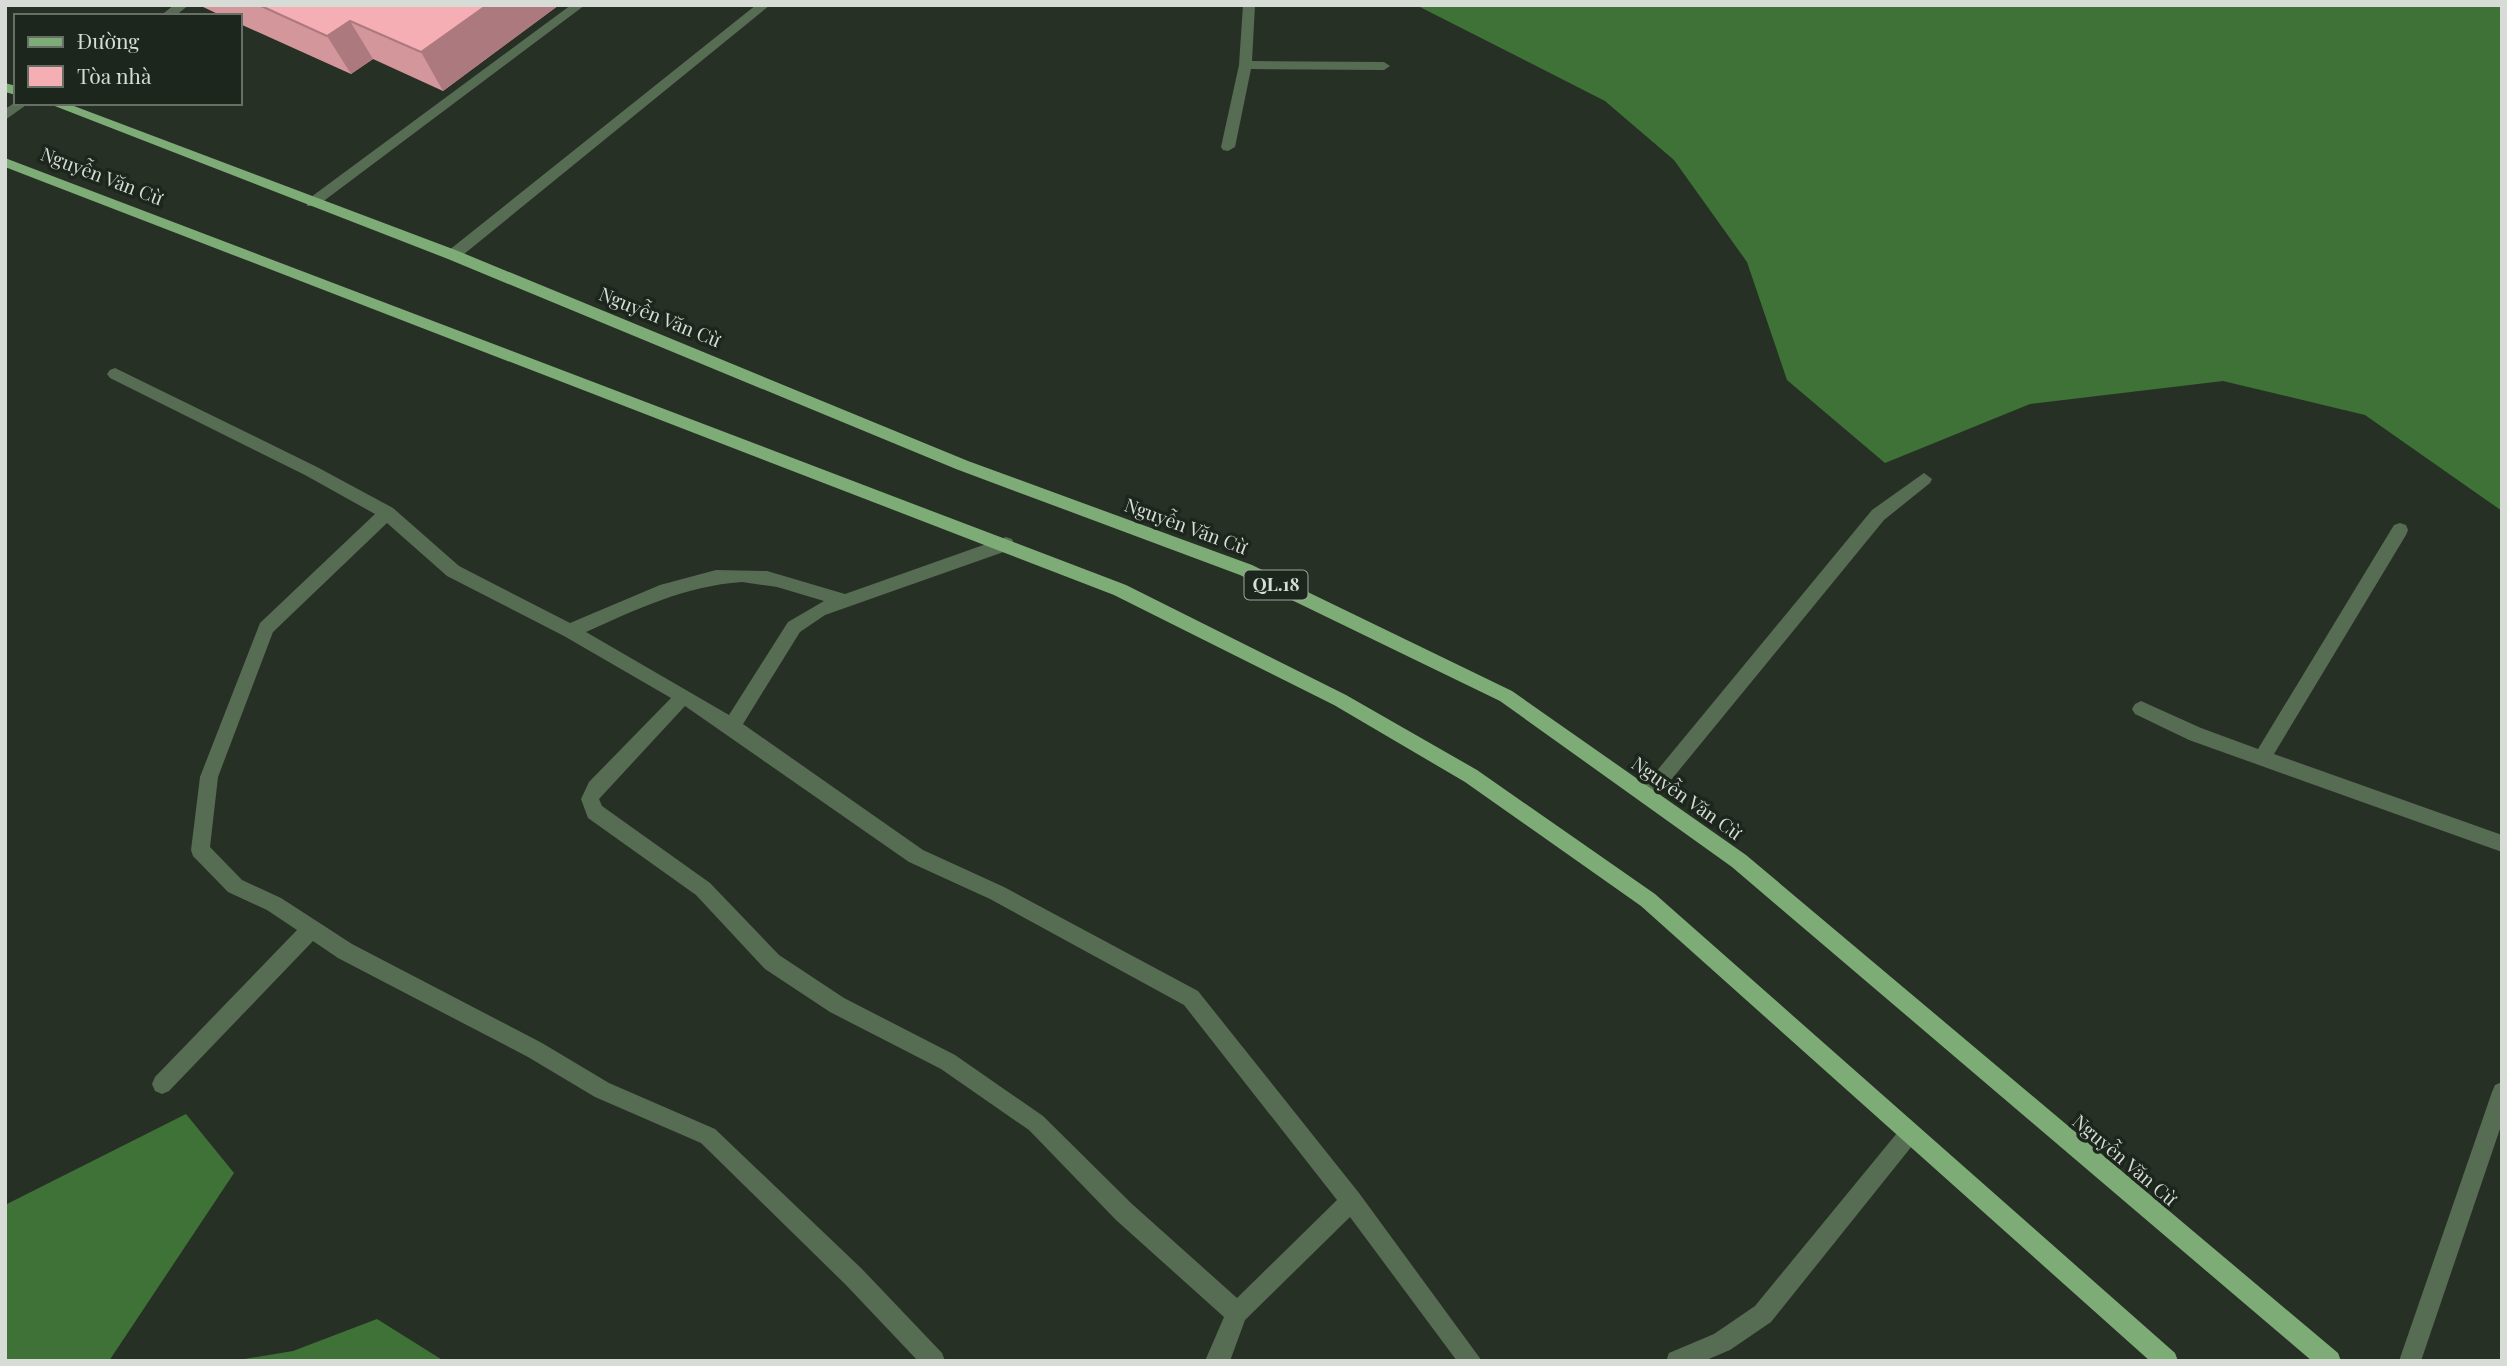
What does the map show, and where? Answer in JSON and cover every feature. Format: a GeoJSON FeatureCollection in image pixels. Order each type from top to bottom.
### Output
{"type":"FeatureCollection","features":[{"type":"Feature","properties":{"kind":"main road","name":"Nguyễn Văn Cừ"},"geometry":{"type":"LineString","coordinates":[[58,105],[453,255],[962,465],[1246,570],[1506,696],[1740,861],[2330,1361]]}},
{"type":"Feature","properties":{"kind":"main road","name":"Nguyễn Văn Cừ"},"geometry":{"type":"LineString","coordinates":[[5,162],[1006,544],[1120,590],[1340,700],[1471,776],[1648,900],[2167,1361]]}},
{"type":"Feature","properties":{"kind":"street"},"geometry":{"type":"LineString","coordinates":[[312,203],[579,5]]}},
{"type":"Feature","properties":{"kind":"street"},"geometry":{"type":"LineString","coordinates":[[453,255],[764,5]]}},
{"type":"Feature","properties":{"kind":"street"},"geometry":{"type":"LineString","coordinates":[[1228,147],[1245,65],[1249,5]]}},
{"type":"Feature","properties":{"kind":"street"},"geometry":{"type":"LineString","coordinates":[[1245,65],[1384,66]]}},
{"type":"Feature","properties":{"kind":"street"},"geometry":{"type":"LineString","coordinates":[[5,116],[20,105]]}},
{"type":"Feature","properties":{"kind":"street"},"geometry":{"type":"LineString","coordinates":[[115,374],[299,465],[387,513],[453,572],[570,631],[732,726],[916,856],[1009,900],[1191,998],[1351,1201],[1471,1361]]}},
{"type":"Feature","properties":{"kind":"street"},"geometry":{"type":"LineString","coordinates":[[1647,796],[1878,515],[1924,479]]}},
{"type":"Feature","properties":{"kind":"street"},"geometry":{"type":"LineString","coordinates":[[387,513],[266,628],[209,778],[200,850],[235,886],[274,904],[345,951],[536,1050],[602,1090],[708,1136],[855,1277],[934,1361]]}},
{"type":"Feature","properties":{"kind":"street"},"geometry":{"type":"LineString","coordinates":[[2262,758],[2400,530]]}},
{"type":"Feature","properties":{"kind":"street"},"geometry":{"type":"LineString","coordinates":[[732,726],[794,627],[819,610],[1006,544]]}},
{"type":"Feature","properties":{"kind":"street"},"geometry":{"type":"LineString","coordinates":[[570,631],[659,593],[718,578],[766,578],[845,601]]}},
{"type":"Feature","properties":{"kind":"street"},"geometry":{"type":"LineString","coordinates":[[683,696],[595,788],[590,799],[595,812],[703,889],[772,962],[837,1005],[948,1062],[1036,1123],[1124,1212],[1237,1313]]}},
{"type":"Feature","properties":{"kind":"street"},"geometry":{"type":"LineString","coordinates":[[2141,709],[2262,758],[2502,844]]}},
{"type":"Feature","properties":{"kind":"street"},"geometry":{"type":"LineString","coordinates":[[162,1084],[312,929]]}},
{"type":"Feature","properties":{"kind":"street"},"geometry":{"type":"LineString","coordinates":[[2410,1361],[2502,1092]]}},
{"type":"Feature","properties":{"kind":"street"},"geometry":{"type":"LineString","coordinates":[[1676,1361],[1722,1342],[1763,1314],[1909,1134]]}},
{"type":"Feature","properties":{"kind":"street"},"geometry":{"type":"LineString","coordinates":[[1216,1361],[1221,1356],[1237,1313],[1351,1201]]}},
{"type":"Feature","properties":{"kind":"green space"},"geometry":{"type":"Polygon","coordinates":[[[1416,5],[2502,5],[2502,511],[2365,415],[2223,381],[2030,404],[1885,463],[1787,380],[1747,262],[1674,160],[1605,101],[1416,5]]]}},
{"type":"Feature","properties":{"kind":"green space"},"geometry":{"type":"Polygon","coordinates":[[[186,1114],[234,1173],[109,1361],[5,1361],[5,1205],[186,1114]]]}},
{"type":"Feature","properties":{"kind":"green space"},"geometry":{"type":"Polygon","coordinates":[[[377,1319],[444,1361],[232,1361],[293,1351],[377,1319]]]}},
{"type":"Feature","properties":{"kind":"building"},"geometry":{"type":"Polygon","coordinates":[[[259,5],[487,5],[421,52],[350,21],[327,36],[259,5]]]}}]}
